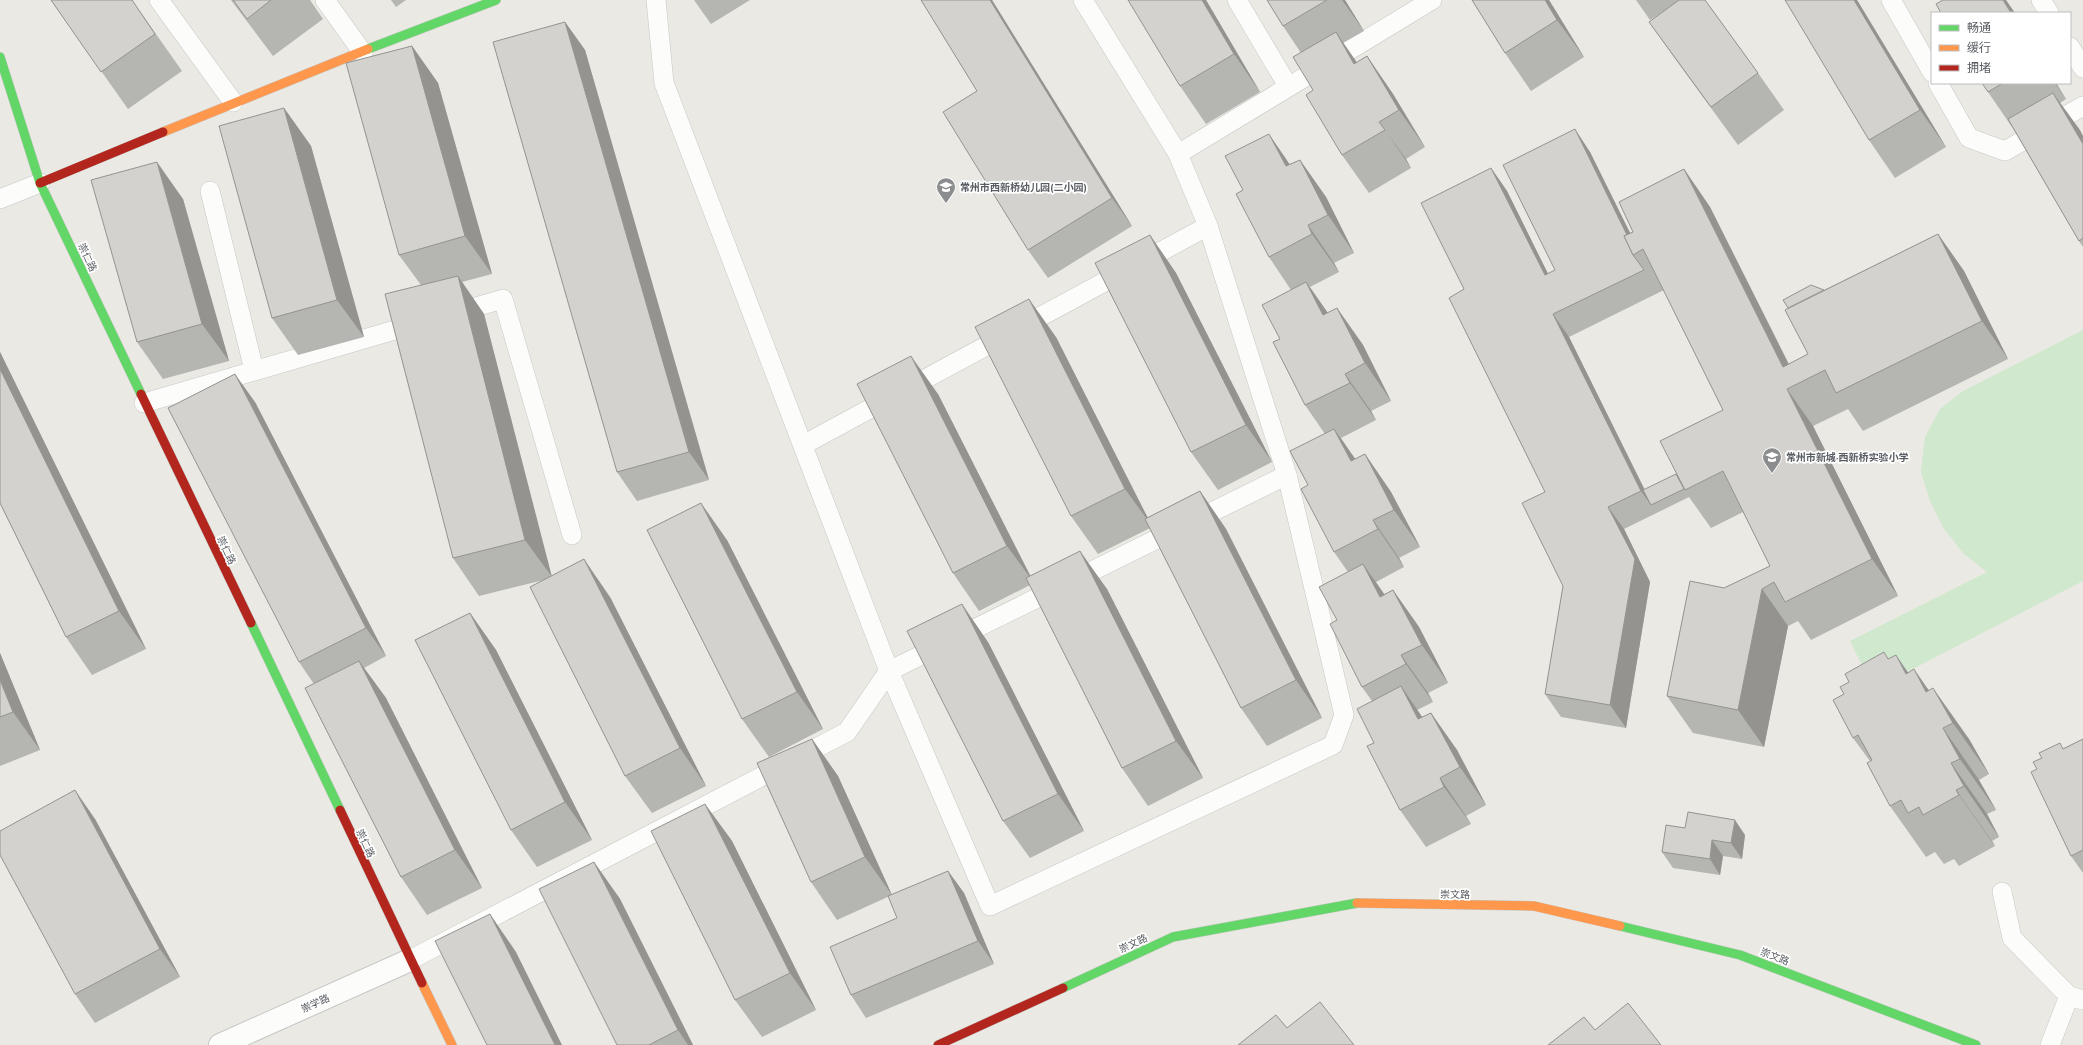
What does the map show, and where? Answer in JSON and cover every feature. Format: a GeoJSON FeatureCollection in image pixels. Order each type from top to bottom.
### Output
{"type":"FeatureCollection","features":[{"type":"Feature","properties":{"kind":"street"},"geometry":{"type":"LineString","coordinates":[[40,183],[233,102],[363,53],[496,0]]}},
{"type":"Feature","properties":{"kind":"street","name":"崇仁路"},"geometry":{"type":"LineString","coordinates":[[0,57],[40,183],[410,960],[452,1045]]}},
{"type":"Feature","properties":{"kind":"street","name":"崇文路"},"geometry":{"type":"LineString","coordinates":[[938,1045],[1173,937],[1355,903],[1534,906],[1740,955],[1976,1045]]}},
{"type":"Feature","properties":{"kind":"street","name":"崇学路"},"geometry":{"type":"LineString","coordinates":[[220,1045],[410,960]]}},
{"type":"Feature","properties":{"kind":"lane"},"geometry":{"type":"LineString","coordinates":[[159,0],[233,102]]}},
{"type":"Feature","properties":{"kind":"lane"},"geometry":{"type":"LineString","coordinates":[[325,0],[363,53]]}},
{"type":"Feature","properties":{"kind":"lane"},"geometry":{"type":"LineString","coordinates":[[656,0],[664,83],[889,671],[990,906],[1333,745],[1344,715],[1287,475],[1208,226],[1178,154],[1083,0]]}},
{"type":"Feature","properties":{"kind":"lane"},"geometry":{"type":"LineString","coordinates":[[1237,0],[1288,86]]}},
{"type":"Feature","properties":{"kind":"lane"},"geometry":{"type":"LineString","coordinates":[[1178,154],[1288,86],[1407,6],[1432,0]]}},
{"type":"Feature","properties":{"kind":"lane"},"geometry":{"type":"LineString","coordinates":[[1891,0],[1931,70]]}},
{"type":"Feature","properties":{"kind":"lane"},"geometry":{"type":"LineString","coordinates":[[2041,0],[2048,12]]}},
{"type":"Feature","properties":{"kind":"lane"},"geometry":{"type":"LineString","coordinates":[[2071,49],[2083,68]]}},
{"type":"Feature","properties":{"kind":"lane"},"geometry":{"type":"LineString","coordinates":[[1939,84],[1969,138],[2005,151],[2083,106]]}},
{"type":"Feature","properties":{"kind":"lane"},"geometry":{"type":"LineString","coordinates":[[0,199],[40,183]]}},
{"type":"Feature","properties":{"kind":"lane"},"geometry":{"type":"LineString","coordinates":[[210,191],[254,370]]}},
{"type":"Feature","properties":{"kind":"lane"},"geometry":{"type":"LineString","coordinates":[[803,445],[1208,226]]}},
{"type":"Feature","properties":{"kind":"lane"},"geometry":{"type":"LineString","coordinates":[[144,403],[503,299],[572,535]]}},
{"type":"Feature","properties":{"kind":"lane"},"geometry":{"type":"LineString","coordinates":[[410,960],[847,732],[889,671],[1287,475]]}},
{"type":"Feature","properties":{"kind":"lane"},"geometry":{"type":"LineString","coordinates":[[2002,892],[2012,938],[2076,998],[2050,1045]]}},
{"type":"Feature","properties":{"kind":"green space"},"geometry":{"type":"Polygon","coordinates":[[[2083,330],[2083,581],[1874,689],[1850,641],[1987,572],[1964,554],[1944,529],[1930,501],[1921,472],[1925,437],[1940,409],[1963,391],[2083,330]]]}},
{"type":"Feature","properties":{"kind":"building"},"geometry":{"type":"Polygon","coordinates":[[[51,0],[132,0],[155,34],[101,72],[51,0]]]}},
{"type":"Feature","properties":{"kind":"building"},"geometry":{"type":"Polygon","coordinates":[[[233,0],[271,0],[247,19],[233,0]]]}},
{"type":"Feature","properties":{"kind":"building"},"geometry":{"type":"Polygon","coordinates":[[[921,0],[990,0],[1112,198],[1028,250],[943,112],[977,91],[921,0]]]}},
{"type":"Feature","properties":{"kind":"building"},"geometry":{"type":"Polygon","coordinates":[[[1128,0],[1202,0],[1234,54],[1180,86],[1128,0]]]}},
{"type":"Feature","properties":{"kind":"building"},"geometry":{"type":"Polygon","coordinates":[[[1267,0],[1327,0],[1283,26],[1267,0]]]}},
{"type":"Feature","properties":{"kind":"building"},"geometry":{"type":"Polygon","coordinates":[[[1472,0],[1545,0],[1557,20],[1505,53],[1472,0]]]}},
{"type":"Feature","properties":{"kind":"building"},"geometry":{"type":"Polygon","coordinates":[[[1679,0],[1705,0],[1758,73],[1711,107],[1649,22],[1679,0]]]}},
{"type":"Feature","properties":{"kind":"building"},"geometry":{"type":"Polygon","coordinates":[[[1785,0],[1854,0],[1920,110],[1869,140],[1785,0]]]}},
{"type":"Feature","properties":{"kind":"building"},"geometry":{"type":"Polygon","coordinates":[[[1943,0],[2003,0],[2010,12],[1940,12],[1936,4],[1943,0]]]}},
{"type":"Feature","properties":{"kind":"building"},"geometry":{"type":"Polygon","coordinates":[[[565,22],[689,452],[617,472],[493,42],[565,22]]]}},
{"type":"Feature","properties":{"kind":"building"},"geometry":{"type":"Polygon","coordinates":[[[1336,32],[1354,64],[1367,56],[1399,110],[1379,122],[1385,130],[1342,155],[1306,95],[1313,90],[1293,57],[1336,32]]]}},
{"type":"Feature","properties":{"kind":"building"},"geometry":{"type":"Polygon","coordinates":[[[412,46],[465,236],[399,255],[346,63],[412,46]]]}},
{"type":"Feature","properties":{"kind":"building"},"geometry":{"type":"Polygon","coordinates":[[[1983,84],[2001,84],[1988,92],[1983,84]]]}},
{"type":"Feature","properties":{"kind":"building"},"geometry":{"type":"Polygon","coordinates":[[[2053,93],[2083,144],[2083,238],[2079,241],[2008,119],[2053,93]]]}},
{"type":"Feature","properties":{"kind":"building"},"geometry":{"type":"Polygon","coordinates":[[[284,108],[337,300],[272,318],[219,126],[284,108]]]}},
{"type":"Feature","properties":{"kind":"building"},"geometry":{"type":"Polygon","coordinates":[[[1575,129],[1627,235],[1624,236],[1633,255],[1644,270],[1553,314],[1641,491],[1608,507],[1635,559],[1610,705],[1545,694],[1563,586],[1522,503],[1545,492],[1449,298],[1464,289],[1421,203],[1491,168],[1545,275],[1555,270],[1503,165],[1575,129]]]}},
{"type":"Feature","properties":{"kind":"building"},"geometry":{"type":"Polygon","coordinates":[[[1269,134],[1286,166],[1300,160],[1328,215],[1308,225],[1312,234],[1269,257],[1236,194],[1243,190],[1225,156],[1269,134]]]}},
{"type":"Feature","properties":{"kind":"building"},"geometry":{"type":"Polygon","coordinates":[[[157,162],[202,324],[137,342],[91,180],[157,162]]]}},
{"type":"Feature","properties":{"kind":"building"},"geometry":{"type":"Polygon","coordinates":[[[1684,169],[1783,367],[1808,354],[1785,310],[1938,234],[1982,321],[1836,393],[1825,370],[1787,389],[1872,559],[1785,602],[1774,582],[1762,589],[1738,710],[1667,696],[1690,581],[1724,588],[1770,566],[1723,471],[1685,490],[1660,441],[1723,410],[1643,249],[1633,255],[1624,236],[1633,232],[1619,202],[1684,169]]]}},
{"type":"Feature","properties":{"kind":"building"},"geometry":{"type":"Polygon","coordinates":[[[1150,235],[1246,425],[1191,452],[1095,263],[1150,235]]]}},
{"type":"Feature","properties":{"kind":"building"},"geometry":{"type":"Polygon","coordinates":[[[458,276],[525,540],[453,558],[385,294],[458,276]]]}},
{"type":"Feature","properties":{"kind":"building"},"geometry":{"type":"Polygon","coordinates":[[[1306,282],[1323,315],[1337,308],[1365,363],[1345,374],[1350,383],[1305,405],[1273,342],[1280,339],[1262,305],[1306,282]]]}},
{"type":"Feature","properties":{"kind":"building"},"geometry":{"type":"Polygon","coordinates":[[[1811,285],[1824,290],[1788,308],[1783,300],[1811,285]]]}},
{"type":"Feature","properties":{"kind":"building"},"geometry":{"type":"Polygon","coordinates":[[[1029,299],[1125,489],[1071,516],[975,327],[1029,299]]]}},
{"type":"Feature","properties":{"kind":"building"},"geometry":{"type":"Polygon","coordinates":[[[911,356],[1007,546],[953,573],[857,384],[911,356]]]}},
{"type":"Feature","properties":{"kind":"building"},"geometry":{"type":"Polygon","coordinates":[[[0,369],[119,611],[66,637],[0,503],[0,369]]]}},
{"type":"Feature","properties":{"kind":"building"},"geometry":{"type":"Polygon","coordinates":[[[235,374],[366,628],[299,662],[168,408],[235,374]]]}},
{"type":"Feature","properties":{"kind":"building"},"geometry":{"type":"Polygon","coordinates":[[[1334,429],[1351,461],[1365,454],[1394,510],[1373,520],[1378,529],[1334,552],[1301,489],[1308,485],[1290,451],[1334,429]]]}},
{"type":"Feature","properties":{"kind":"building"},"geometry":{"type":"Polygon","coordinates":[[[1676,474],[1684,489],[1651,505],[1643,490],[1676,474]]]}},
{"type":"Feature","properties":{"kind":"building"},"geometry":{"type":"Polygon","coordinates":[[[1200,491],[1296,680],[1241,708],[1145,519],[1200,491]]]}},
{"type":"Feature","properties":{"kind":"building"},"geometry":{"type":"Polygon","coordinates":[[[701,503],[797,692],[742,719],[647,530],[701,503]]]}},
{"type":"Feature","properties":{"kind":"building"},"geometry":{"type":"Polygon","coordinates":[[[1080,551],[1176,741],[1122,768],[1026,578],[1080,551]]]}},
{"type":"Feature","properties":{"kind":"building"},"geometry":{"type":"Polygon","coordinates":[[[584,559],[680,748],[625,776],[530,587],[584,559]]]}},
{"type":"Feature","properties":{"kind":"building"},"geometry":{"type":"Polygon","coordinates":[[[1363,564],[1380,597],[1393,590],[1422,645],[1401,655],[1406,664],[1362,687],[1330,624],[1337,620],[1319,587],[1363,564]]]}},
{"type":"Feature","properties":{"kind":"building"},"geometry":{"type":"Polygon","coordinates":[[[962,604],[1058,794],[1003,821],[907,631],[962,604]]]}},
{"type":"Feature","properties":{"kind":"building"},"geometry":{"type":"Polygon","coordinates":[[[470,613],[565,802],[511,830],[415,640],[470,613]]]}},
{"type":"Feature","properties":{"kind":"building"},"geometry":{"type":"Polygon","coordinates":[[[1884,652],[1888,659],[1896,655],[1906,674],[1914,669],[1926,692],[1933,688],[1953,723],[1943,728],[1960,759],[1951,763],[1964,786],[1956,790],[1959,795],[1923,815],[1919,807],[1908,813],[1901,800],[1890,806],[1867,763],[1872,760],[1858,735],[1853,738],[1833,700],[1844,694],[1840,687],[1849,682],[1845,674],[1884,652]]]}},
{"type":"Feature","properties":{"kind":"building"},"geometry":{"type":"Polygon","coordinates":[[[359,661],[455,850],[401,877],[305,688],[359,661]]]}},
{"type":"Feature","properties":{"kind":"building"},"geometry":{"type":"Polygon","coordinates":[[[0,680],[13,712],[0,717],[0,680]]]}},
{"type":"Feature","properties":{"kind":"building"},"geometry":{"type":"Polygon","coordinates":[[[1401,686],[1418,719],[1431,713],[1460,767],[1440,778],[1444,787],[1400,810],[1367,746],[1374,743],[1357,709],[1401,686]]]}},
{"type":"Feature","properties":{"kind":"building"},"geometry":{"type":"Polygon","coordinates":[[[812,739],[865,857],[811,882],[757,763],[812,739]]]}},
{"type":"Feature","properties":{"kind":"building"},"geometry":{"type":"Polygon","coordinates":[[[2083,739],[2083,850],[2071,856],[2031,772],[2037,769],[2033,762],[2042,758],[2039,753],[2060,743],[2063,749],[2083,739]]]}},
{"type":"Feature","properties":{"kind":"building"},"geometry":{"type":"Polygon","coordinates":[[[75,790],[160,949],[75,994],[0,855],[0,831],[75,790]]]}},
{"type":"Feature","properties":{"kind":"building"},"geometry":{"type":"Polygon","coordinates":[[[705,804],[790,973],[735,1000],[651,831],[705,804]]]}},
{"type":"Feature","properties":{"kind":"building"},"geometry":{"type":"Polygon","coordinates":[[[1688,812],[1735,820],[1731,843],[1712,840],[1710,859],[1662,852],[1666,825],[1685,828],[1688,812]]]}},
{"type":"Feature","properties":{"kind":"building"},"geometry":{"type":"Polygon","coordinates":[[[594,862],[678,1030],[649,1045],[617,1045],[539,889],[594,862]]]}},
{"type":"Feature","properties":{"kind":"building"},"geometry":{"type":"Polygon","coordinates":[[[948,871],[978,941],[851,995],[830,947],[897,918],[888,896],[948,871]]]}},
{"type":"Feature","properties":{"kind":"building"},"geometry":{"type":"Polygon","coordinates":[[[490,914],[555,1045],[487,1045],[435,941],[490,914]]]}},
{"type":"Feature","properties":{"kind":"building"},"geometry":{"type":"Polygon","coordinates":[[[1320,1002],[1354,1045],[1238,1045],[1276,1015],[1287,1028],[1320,1002]]]}},
{"type":"Feature","properties":{"kind":"building"},"geometry":{"type":"Polygon","coordinates":[[[1628,1003],[1661,1045],[1548,1045],[1584,1017],[1595,1030],[1628,1003]]]}},
{"type":"Feature","properties":{"kind":"traffic: fast"},"geometry":{"type":"LineString","coordinates":[[368,49],[496,0]]}},
{"type":"Feature","properties":{"kind":"traffic: fast"},"geometry":{"type":"LineString","coordinates":[[0,57],[40,183],[141,394]]}},
{"type":"Feature","properties":{"kind":"traffic: fast"},"geometry":{"type":"LineString","coordinates":[[251,623],[340,810]]}},
{"type":"Feature","properties":{"kind":"traffic: fast"},"geometry":{"type":"LineString","coordinates":[[1063,988],[1173,937],[1357,903]]}},
{"type":"Feature","properties":{"kind":"traffic: fast"},"geometry":{"type":"LineString","coordinates":[[1620,926],[1740,955],[1976,1045]]}},
{"type":"Feature","properties":{"kind":"traffic: slow"},"geometry":{"type":"LineString","coordinates":[[163,132],[368,49]]}},
{"type":"Feature","properties":{"kind":"traffic: slow"},"geometry":{"type":"LineString","coordinates":[[1357,903],[1534,906],[1620,926]]}},
{"type":"Feature","properties":{"kind":"traffic: slow"},"geometry":{"type":"LineString","coordinates":[[422,983],[452,1045]]}},
{"type":"Feature","properties":{"kind":"traffic: jam"},"geometry":{"type":"LineString","coordinates":[[40,183],[163,132]]}},
{"type":"Feature","properties":{"kind":"traffic: jam"},"geometry":{"type":"LineString","coordinates":[[141,394],[251,623]]}},
{"type":"Feature","properties":{"kind":"traffic: jam"},"geometry":{"type":"LineString","coordinates":[[340,810],[422,983]]}},
{"type":"Feature","properties":{"kind":"traffic: jam"},"geometry":{"type":"LineString","coordinates":[[938,1045],[1063,988]]}},
{"type":"Feature","properties":{"kind":"place","name":"常州市西新桥幼儿园(二小园)"},"geometry":{"type":"Point","coordinates":[946,204]}},
{"type":"Feature","properties":{"kind":"place","name":"常州市新城·西新桥实验小学"},"geometry":{"type":"Point","coordinates":[1772,474]}}]}
